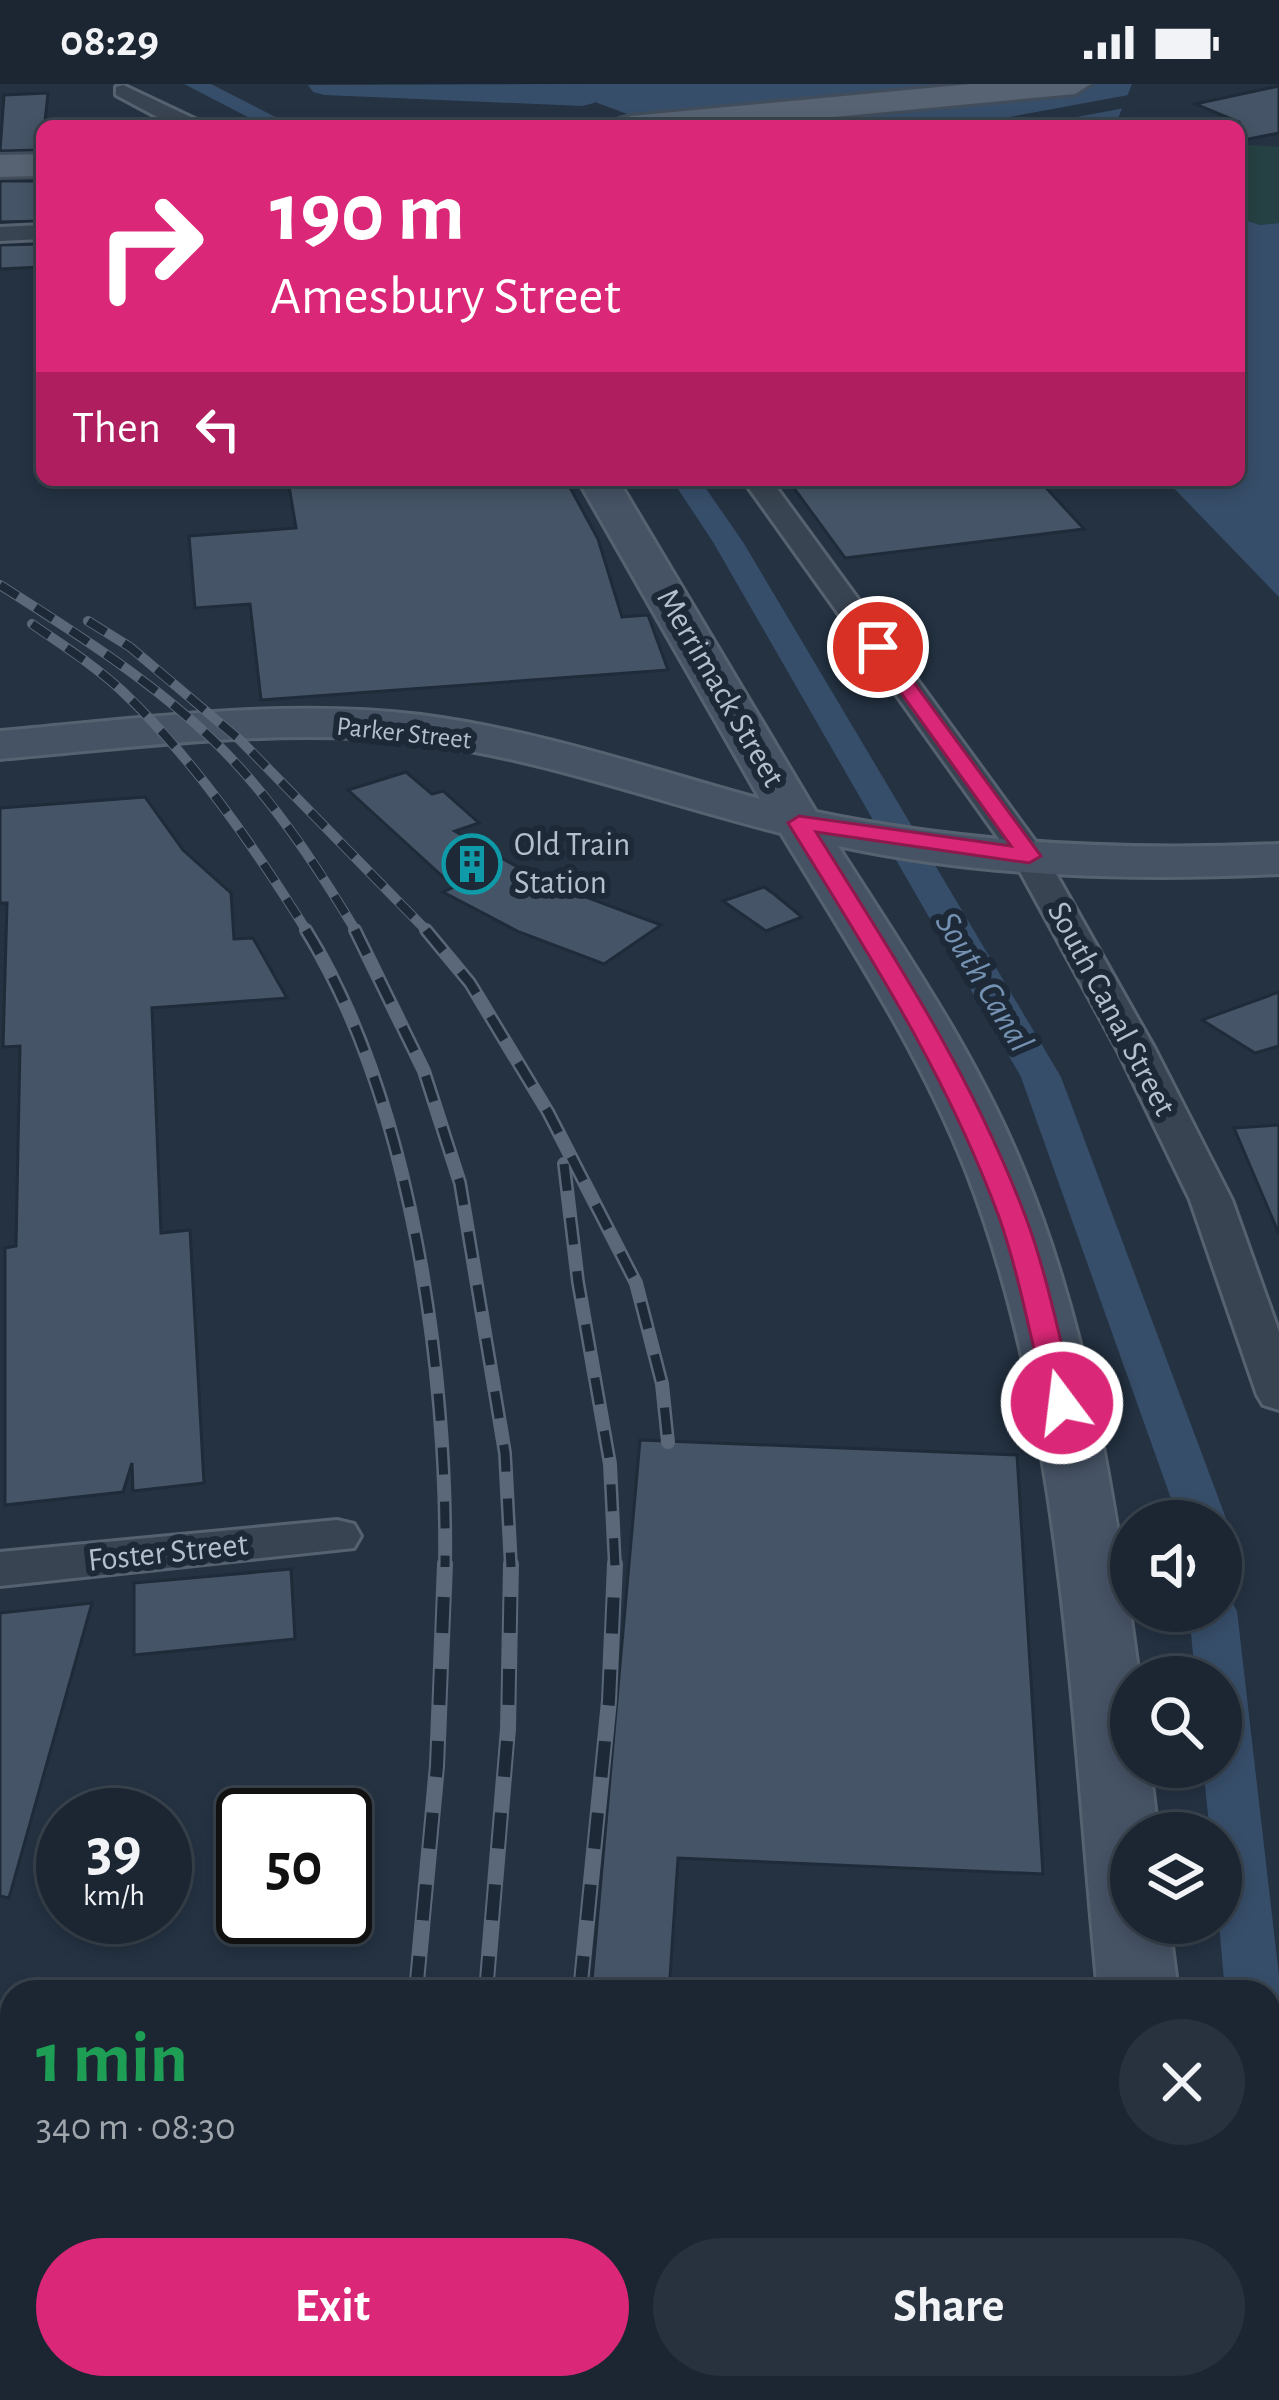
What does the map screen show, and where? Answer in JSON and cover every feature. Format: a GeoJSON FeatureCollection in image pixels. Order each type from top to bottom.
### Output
{"type":"FeatureCollection","features":[{"type":"Feature","properties":{"kind":"main road"},"geometry":{"type":"LineString","coordinates":[[695,120],[1075,84]]}},
{"type":"Feature","properties":{"kind":"main road"},"geometry":{"type":"LineString","coordinates":[[0,166],[36,164]]}},
{"type":"Feature","properties":{"kind":"main road","name":"Merrimack Street"},"geometry":{"type":"LineString","coordinates":[[602,486],[818,827],[934,1040],[1014,1222],[1062,1403],[1098,1605],[1137,1980]]}},
{"type":"Feature","properties":{"kind":"main road","name":"Parker Street"},"geometry":{"type":"LineString","coordinates":[[0,745],[263,724],[421,730],[536,751],[818,827],[1011,855],[1172,863],[1279,859]]}},
{"type":"Feature","properties":{"kind":"street"},"geometry":{"type":"LineString","coordinates":[[123,91],[179,120]]}},
{"type":"Feature","properties":{"kind":"street"},"geometry":{"type":"LineString","coordinates":[[0,234],[36,232]]}},
{"type":"Feature","properties":{"kind":"street","name":"South Canal Street"},"geometry":{"type":"LineString","coordinates":[[761,486],[1136,1048],[1211,1201],[1279,1395]]}},
{"type":"Feature","properties":{"kind":"street","name":"Foster Street"},"geometry":{"type":"LineString","coordinates":[[0,1570],[337,1536]]}},
{"type":"Feature","properties":{"kind":"green space"},"geometry":{"type":"Polygon","coordinates":[[[1245,144],[1279,147],[1279,223],[1260,225],[1245,220],[1245,144]]]}},
{"type":"Feature","properties":{"kind":"water"},"geometry":{"type":"Polygon","coordinates":[[[547,84],[1132,84],[1117,120],[643,120],[547,84]]]}},
{"type":"Feature","properties":{"kind":"water"},"geometry":{"type":"Polygon","coordinates":[[[1245,220],[1260,225],[1279,223],[1279,597],[1172,486],[1245,486],[1245,220]]]}},
{"type":"Feature","properties":{"kind":"pier"},"geometry":{"type":"Polygon","coordinates":[[[1134,94],[1130,107],[1061,120],[993,120],[1134,94]]]}},
{"type":"Feature","properties":{"kind":"building"},"geometry":{"type":"Polygon","coordinates":[[[1279,86],[1279,133],[1245,140],[1245,120],[1195,104],[1279,86]]]}},
{"type":"Feature","properties":{"kind":"building"},"geometry":{"type":"Polygon","coordinates":[[[48,93],[45,120],[36,120],[36,150],[0,151],[4,95],[48,93]]]}},
{"type":"Feature","properties":{"kind":"building"},"geometry":{"type":"Polygon","coordinates":[[[0,181],[36,181],[36,221],[0,222],[0,181]]]}},
{"type":"Feature","properties":{"kind":"building"},"geometry":{"type":"Polygon","coordinates":[[[36,244],[36,267],[0,269],[0,245],[36,244]]]}},
{"type":"Feature","properties":{"kind":"building"},"geometry":{"type":"Polygon","coordinates":[[[289,486],[569,486],[598,539],[622,617],[648,615],[668,670],[261,700],[250,604],[195,608],[189,536],[296,528],[289,486]]]}},
{"type":"Feature","properties":{"kind":"building"},"geometry":{"type":"Polygon","coordinates":[[[792,486],[1045,486],[1084,529],[845,558],[792,486]]]}},
{"type":"Feature","properties":{"kind":"building","name":"Old Train Station"},"geometry":{"type":"Polygon","coordinates":[[[406,772],[432,794],[443,791],[479,823],[455,831],[540,880],[661,925],[604,964],[519,932],[443,892],[454,887],[348,790],[406,772]]]}},
{"type":"Feature","properties":{"kind":"building"},"geometry":{"type":"Polygon","coordinates":[[[145,797],[183,850],[231,893],[234,939],[253,938],[287,998],[152,1008],[161,1233],[190,1230],[204,1483],[133,1491],[132,1463],[123,1492],[5,1505],[5,1248],[16,1246],[20,1046],[3,1047],[7,903],[0,903],[0,808],[145,797]]]}},
{"type":"Feature","properties":{"kind":"building"},"geometry":{"type":"Polygon","coordinates":[[[764,887],[802,917],[766,931],[723,901],[764,887]]]}},
{"type":"Feature","properties":{"kind":"building"},"geometry":{"type":"Polygon","coordinates":[[[1279,992],[1279,1046],[1255,1053],[1202,1020],[1279,992]]]}},
{"type":"Feature","properties":{"kind":"building"},"geometry":{"type":"Polygon","coordinates":[[[1279,1125],[1279,1234],[1234,1128],[1279,1125]]]}},
{"type":"Feature","properties":{"kind":"building"},"geometry":{"type":"Polygon","coordinates":[[[640,1440],[1017,1455],[1043,1874],[678,1858],[670,1980],[592,1980],[640,1440]]]}},
{"type":"Feature","properties":{"kind":"building"},"geometry":{"type":"Polygon","coordinates":[[[291,1569],[295,1639],[134,1655],[134,1583],[291,1569]]]}},
{"type":"Feature","properties":{"kind":"building"},"geometry":{"type":"Polygon","coordinates":[[[92,1603],[40,1788],[36,1788],[9,1898],[0,1896],[0,1613],[92,1603]]]}},
{"type":"Feature","properties":{"kind":"waterway","name":"South Canal"},"geometry":{"type":"LineString","coordinates":[[194,84],[269,120]]}},
{"type":"Feature","properties":{"kind":"waterway"},"geometry":{"type":"LineString","coordinates":[[325,85],[582,96]]}},
{"type":"Feature","properties":{"kind":"waterway","name":"South Canal"},"geometry":{"type":"LineString","coordinates":[[690,486],[728,542],[1041,1077],[1195,1500]]}},
{"type":"Feature","properties":{"kind":"waterway","name":"South Canal"},"geometry":{"type":"LineString","coordinates":[[1215,1632],[1218,1656]]}},
{"type":"Feature","properties":{"kind":"waterway","name":"South Canal"},"geometry":{"type":"LineString","coordinates":[[1231,1788],[1252,1980]]}},
{"type":"Feature","properties":{"kind":"railway"},"geometry":{"type":"LineString","coordinates":[[0,585],[138,677],[215,742],[292,833],[357,933]]}},
{"type":"Feature","properties":{"kind":"railway"},"geometry":{"type":"LineString","coordinates":[[88,621],[130,647],[240,740],[429,933]]}},
{"type":"Feature","properties":{"kind":"railway"},"geometry":{"type":"LineString","coordinates":[[32,624],[111,681],[174,745],[245,837],[308,933]]}},
{"type":"Feature","properties":{"kind":"railway"},"geometry":{"type":"LineString","coordinates":[[306,930],[342,998],[372,1073],[416,1238],[439,1408],[445,1565]]}},
{"type":"Feature","properties":{"kind":"railway"},"geometry":{"type":"LineString","coordinates":[[355,930],[424,1071],[460,1183],[505,1453],[511,1566]]}},
{"type":"Feature","properties":{"kind":"railway"},"geometry":{"type":"LineString","coordinates":[[426,930],[470,983],[548,1112],[636,1283],[662,1384],[668,1442]]}},
{"type":"Feature","properties":{"kind":"railway"},"geometry":{"type":"LineString","coordinates":[[564,1164],[578,1282],[610,1464],[615,1566]]}},
{"type":"Feature","properties":{"kind":"railway"},"geometry":{"type":"LineString","coordinates":[[417,1980],[437,1766],[445,1565]]}},
{"type":"Feature","properties":{"kind":"railway"},"geometry":{"type":"LineString","coordinates":[[487,1980],[508,1729],[511,1566]]}},
{"type":"Feature","properties":{"kind":"railway"},"geometry":{"type":"LineString","coordinates":[[581,1980],[609,1701],[615,1566]]}},
{"type":"Feature","properties":{"kind":"place","name":"Old Train Station"},"geometry":{"type":"Point","coordinates":[472,864]}},
{"type":"Feature","properties":{"kind":"route"},"geometry":{"type":"LineString","coordinates":[[878,647],[1029,856],[799,823],[934,1040],[977,1132],[1014,1222],[1062,1403]]}}]}
